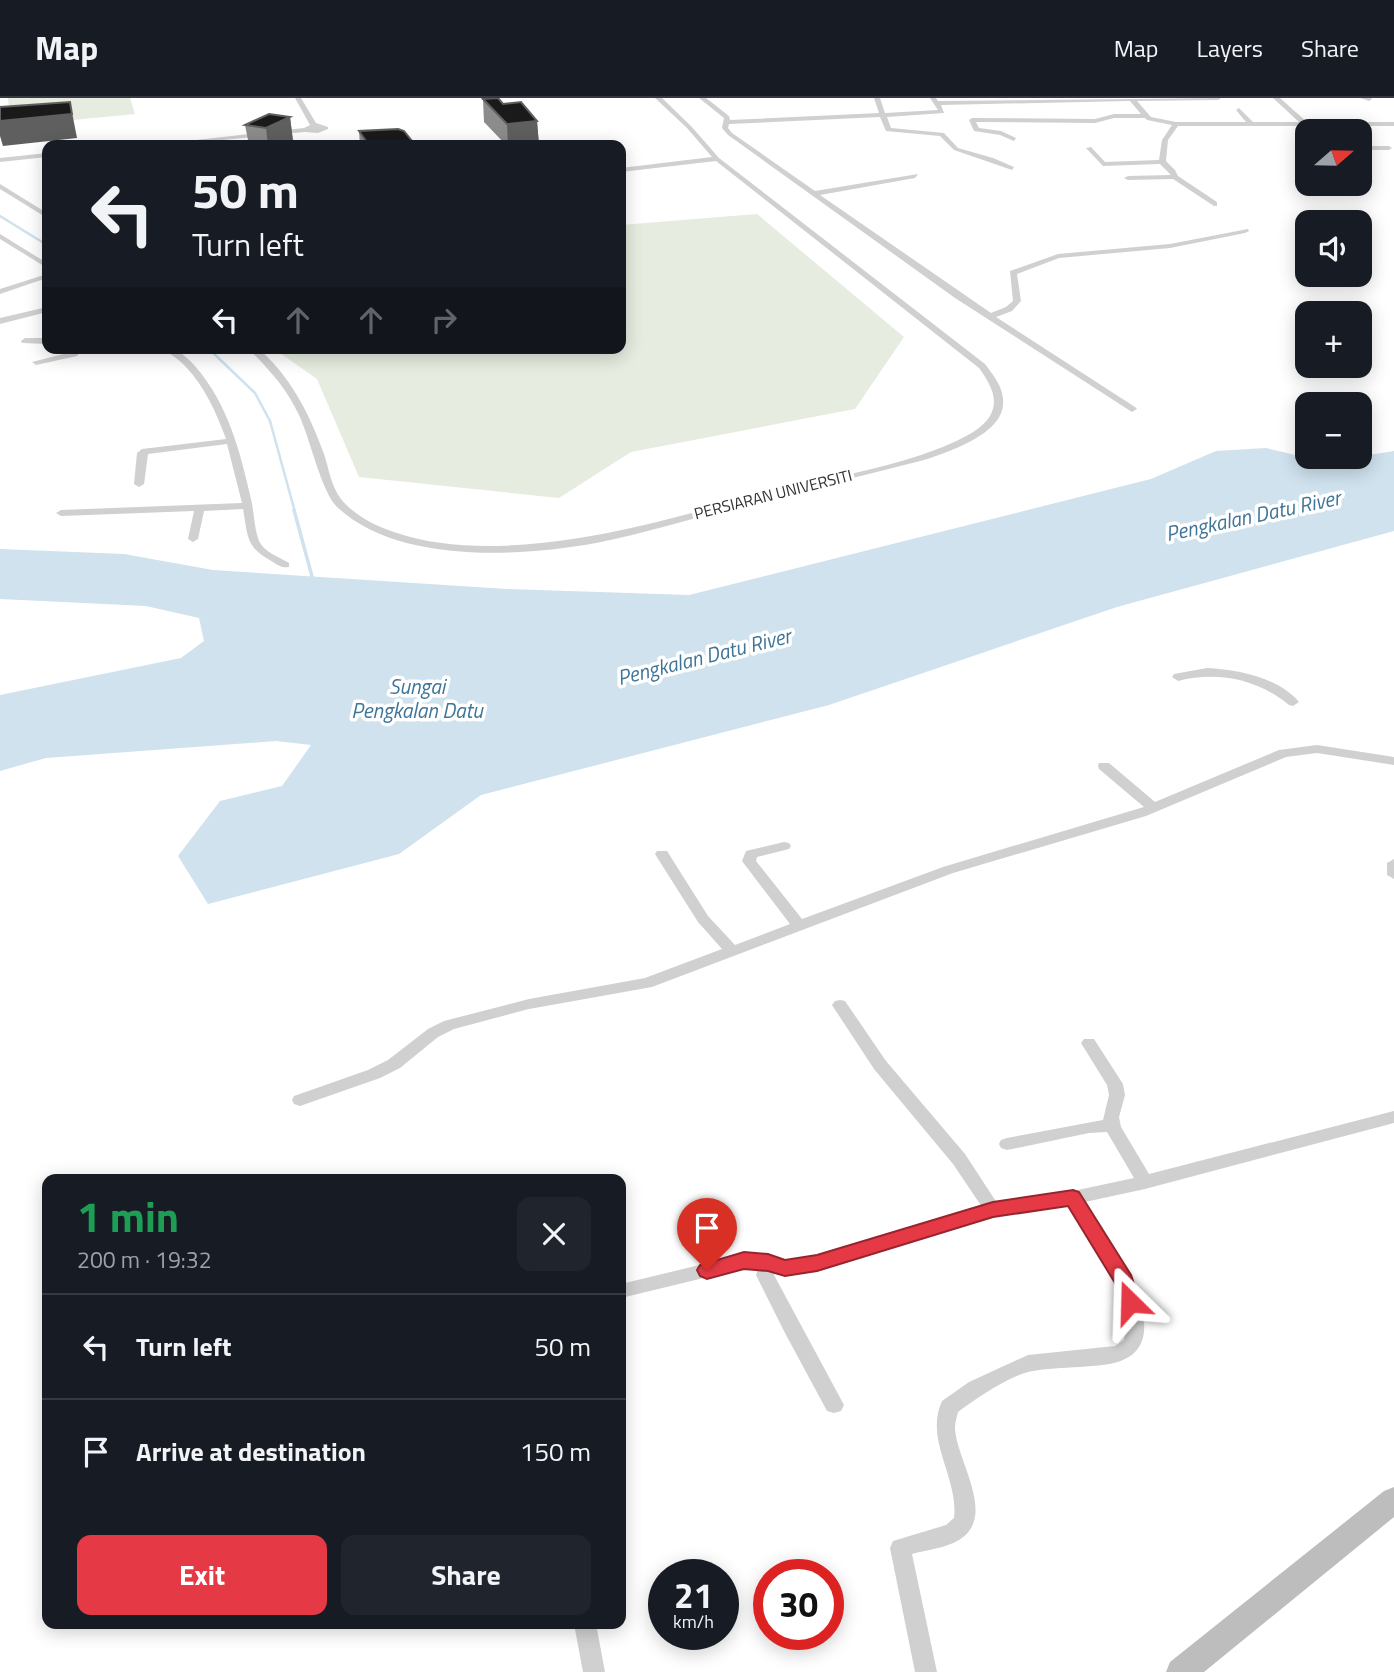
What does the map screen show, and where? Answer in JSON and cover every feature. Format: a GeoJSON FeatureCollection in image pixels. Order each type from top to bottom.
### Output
{"type":"FeatureCollection","features":[{"type":"Feature","properties":{"kind":"main road"},"geometry":{"type":"LineString","coordinates":[[1181,1672],[1394,1500]]}},
{"type":"Feature","properties":{"kind":"street"},"geometry":{"type":"LineString","coordinates":[[298,98],[323,139]]}},
{"type":"Feature","properties":{"kind":"street","name":"PERSIARAN UNIVERSITI"},"geometry":{"type":"LineString","coordinates":[[260,354],[291,389],[305,413],[338,503],[359,519],[383,531],[443,546],[518,550],[559,547],[921,458],[953,448],[975,437],[999,409],[999,392],[995,380],[982,366],[717,159],[657,98]]}},
{"type":"Feature","properties":{"kind":"street"},"geometry":{"type":"LineString","coordinates":[[702,98],[727,117],[725,128],[728,134],[816,193],[989,317],[1132,409]]}},
{"type":"Feature","properties":{"kind":"street"},"geometry":{"type":"LineString","coordinates":[[877,98],[888,131],[939,134],[956,149],[991,159],[1012,169]]}},
{"type":"Feature","properties":{"kind":"street"},"geometry":{"type":"LineString","coordinates":[[727,122],[942,112],[935,100],[1218,98]]}},
{"type":"Feature","properties":{"kind":"street"},"geometry":{"type":"LineString","coordinates":[[1277,98],[1287,98]]}},
{"type":"Feature","properties":{"kind":"street"},"geometry":{"type":"LineString","coordinates":[[1277,98],[1301,119]]}},
{"type":"Feature","properties":{"kind":"street"},"geometry":{"type":"LineString","coordinates":[[1132,100],[1145,116],[1154,121],[1176,124],[1295,123]]}},
{"type":"Feature","properties":{"kind":"street"},"geometry":{"type":"LineString","coordinates":[[1239,110],[1250,123]]}},
{"type":"Feature","properties":{"kind":"street"},"geometry":{"type":"LineString","coordinates":[[1014,139],[1001,133],[976,130],[972,120],[1095,121],[1114,116],[1145,116]]}},
{"type":"Feature","properties":{"kind":"street"},"geometry":{"type":"LineString","coordinates":[[1372,123],[1394,124]]}},
{"type":"Feature","properties":{"kind":"street"},"geometry":{"type":"LineString","coordinates":[[1378,123],[1383,131]]}},
{"type":"Feature","properties":{"kind":"street"},"geometry":{"type":"LineString","coordinates":[[1162,162],[1165,140],[1176,124]]}},
{"type":"Feature","properties":{"kind":"street"},"geometry":{"type":"LineString","coordinates":[[231,140],[316,128]]}},
{"type":"Feature","properties":{"kind":"street"},"geometry":{"type":"LineString","coordinates":[[698,138],[712,136]]}},
{"type":"Feature","properties":{"kind":"street"},"geometry":{"type":"LineString","coordinates":[[1372,146],[1390,143]]}},
{"type":"Feature","properties":{"kind":"street"},"geometry":{"type":"LineString","coordinates":[[1088,148],[1103,164],[1162,162],[1173,171],[1175,177]]}},
{"type":"Feature","properties":{"kind":"street"},"geometry":{"type":"LineString","coordinates":[[0,160],[42,156]]}},
{"type":"Feature","properties":{"kind":"street"},"geometry":{"type":"LineString","coordinates":[[626,169],[717,159]]}},
{"type":"Feature","properties":{"kind":"street"},"geometry":{"type":"LineString","coordinates":[[816,193],[915,176]]}},
{"type":"Feature","properties":{"kind":"street"},"geometry":{"type":"LineString","coordinates":[[1128,178],[1175,177],[1214,204]]}},
{"type":"Feature","properties":{"kind":"street"},"geometry":{"type":"LineString","coordinates":[[0,186],[42,213]]}},
{"type":"Feature","properties":{"kind":"street"},"geometry":{"type":"LineString","coordinates":[[989,317],[1009,309],[1017,301],[1013,273],[1016,270],[1054,257],[1170,246],[1245,231]]}},
{"type":"Feature","properties":{"kind":"street"},"geometry":{"type":"LineString","coordinates":[[0,236],[42,263]]}},
{"type":"Feature","properties":{"kind":"street"},"geometry":{"type":"LineString","coordinates":[[0,292],[19,288],[25,281],[42,277]]}},
{"type":"Feature","properties":{"kind":"street"},"geometry":{"type":"LineString","coordinates":[[0,321],[42,311]]}},
{"type":"Feature","properties":{"kind":"street"},"geometry":{"type":"LineString","coordinates":[[25,341],[42,341]]}},
{"type":"Feature","properties":{"kind":"street"},"geometry":{"type":"LineString","coordinates":[[36,362],[74,354]]}},
{"type":"Feature","properties":{"kind":"street"},"geometry":{"type":"LineString","coordinates":[[178,354],[199,376],[232,441],[254,541],[262,552],[285,565]]}},
{"type":"Feature","properties":{"kind":"street"},"geometry":{"type":"LineString","coordinates":[[139,484],[142,453],[145,451],[232,441]]}},
{"type":"Feature","properties":{"kind":"street"},"geometry":{"type":"LineString","coordinates":[[61,513],[170,508],[199,510],[248,506]]}},
{"type":"Feature","properties":{"kind":"street"},"geometry":{"type":"LineString","coordinates":[[193,539],[199,510]]}},
{"type":"Feature","properties":{"kind":"street"},"geometry":{"type":"LineString","coordinates":[[1178,677],[1199,671],[1232,676],[1278,690],[1293,702]]}},
{"type":"Feature","properties":{"kind":"street"},"geometry":{"type":"LineString","coordinates":[[300,1100],[374,1074],[394,1064],[433,1033],[449,1025],[528,1004],[647,983],[948,870],[1154,808],[1265,758],[1299,749],[1337,751],[1394,761]]}},
{"type":"Feature","properties":{"kind":"street"},"geometry":{"type":"LineString","coordinates":[[1104,766],[1154,808]]}},
{"type":"Feature","properties":{"kind":"street"},"geometry":{"type":"LineString","coordinates":[[784,846],[755,851],[749,861],[799,925]]}},
{"type":"Feature","properties":{"kind":"street"},"geometry":{"type":"LineString","coordinates":[[662,854],[703,919],[731,950]]}},
{"type":"Feature","properties":{"kind":"street"},"geometry":{"type":"LineString","coordinates":[[1394,863],[1394,875]]}},
{"type":"Feature","properties":{"kind":"street"},"geometry":{"type":"LineString","coordinates":[[840,1005],[880,1065],[959,1159],[993,1210]]}},
{"type":"Feature","properties":{"kind":"street"},"geometry":{"type":"LineString","coordinates":[[1089,1043],[1115,1084],[1116,1095],[1111,1117],[1113,1125],[1145,1182]]}},
{"type":"Feature","properties":{"kind":"street"},"geometry":{"type":"LineString","coordinates":[[626,1291],[744,1261],[785,1268],[817,1263],[993,1210],[1073,1198],[1145,1182],[1394,1117]]}},
{"type":"Feature","properties":{"kind":"street"},"geometry":{"type":"LineString","coordinates":[[1007,1144],[1089,1126],[1113,1125]]}},
{"type":"Feature","properties":{"kind":"street"},"geometry":{"type":"LineString","coordinates":[[926,1672],[900,1548],[952,1533],[964,1522],[966,1504],[945,1427],[948,1407],[976,1388],[1028,1363],[1119,1354],[1132,1345],[1136,1322],[1124,1281],[1073,1198]]}},
{"type":"Feature","properties":{"kind":"street"},"geometry":{"type":"LineString","coordinates":[[768,1263],[765,1275],[769,1284],[834,1405]]}},
{"type":"Feature","properties":{"kind":"street"},"geometry":{"type":"LineString","coordinates":[[586,1629],[594,1672]]}},
{"type":"Feature","properties":{"kind":"shaded area"},"geometry":{"type":"Polygon","coordinates":[[[8,98],[130,98],[135,114],[11,126],[8,98]]]}},
{"type":"Feature","properties":{"kind":"shaded area"},"geometry":{"type":"Polygon","coordinates":[[[757,214],[904,337],[855,409],[631,452],[559,498],[359,477],[317,379],[282,354],[626,354],[626,225],[757,214]]]}},
{"type":"Feature","properties":{"kind":"water","name":"Sungai Pengkalan Datu"},"geometry":{"type":"Polygon","coordinates":[[[1266,448],[1295,455],[1295,469],[1372,469],[1372,454],[1394,451],[1394,531],[1117,607],[829,705],[481,795],[399,854],[208,904],[178,856],[220,801],[282,786],[311,745],[276,741],[46,758],[0,771],[0,695],[181,658],[204,641],[199,618],[146,606],[0,599],[0,549],[124,554],[213,570],[507,589],[689,595],[1151,479],[1216,451],[1266,448]]]}},
{"type":"Feature","properties":{"kind":"building"},"geometry":{"type":"Polygon","coordinates":[[[498,98],[503,104],[521,102],[537,121],[507,124],[483,99],[498,98]]]}},
{"type":"Feature","properties":{"kind":"building"},"geometry":{"type":"Polygon","coordinates":[[[70,102],[72,114],[0,121],[0,107],[70,102]]]}},
{"type":"Feature","properties":{"kind":"building"},"geometry":{"type":"Polygon","coordinates":[[[269,114],[290,117],[266,128],[245,125],[269,114]]]}},
{"type":"Feature","properties":{"kind":"building"},"geometry":{"type":"Polygon","coordinates":[[[398,129],[404,131],[411,140],[365,140],[359,131],[398,129]]]}},
{"type":"Feature","properties":{"kind":"waterway"},"geometry":{"type":"LineString","coordinates":[[0,216],[42,242]]}},
{"type":"Feature","properties":{"kind":"waterway"},"geometry":{"type":"LineString","coordinates":[[214,354],[255,393],[270,421],[295,512]]}},
{"type":"Feature","properties":{"kind":"waterway"},"geometry":{"type":"LineString","coordinates":[[294,510],[313,580]]}},
{"type":"Feature","properties":{"kind":"route"},"geometry":{"type":"LineString","coordinates":[[707,1270],[744,1261],[785,1268],[817,1263],[993,1210],[1073,1198],[1124,1281],[1130,1302]]}},
{"type":"Feature","properties":{"kind":"water label","name":"Pengkalan Datu River"},"geometry":{"type":"Point","coordinates":[1253,516]}},
{"type":"Feature","properties":{"kind":"water label","name":"Pengkalan Datu River"},"geometry":{"type":"Point","coordinates":[704,657]}}]}
